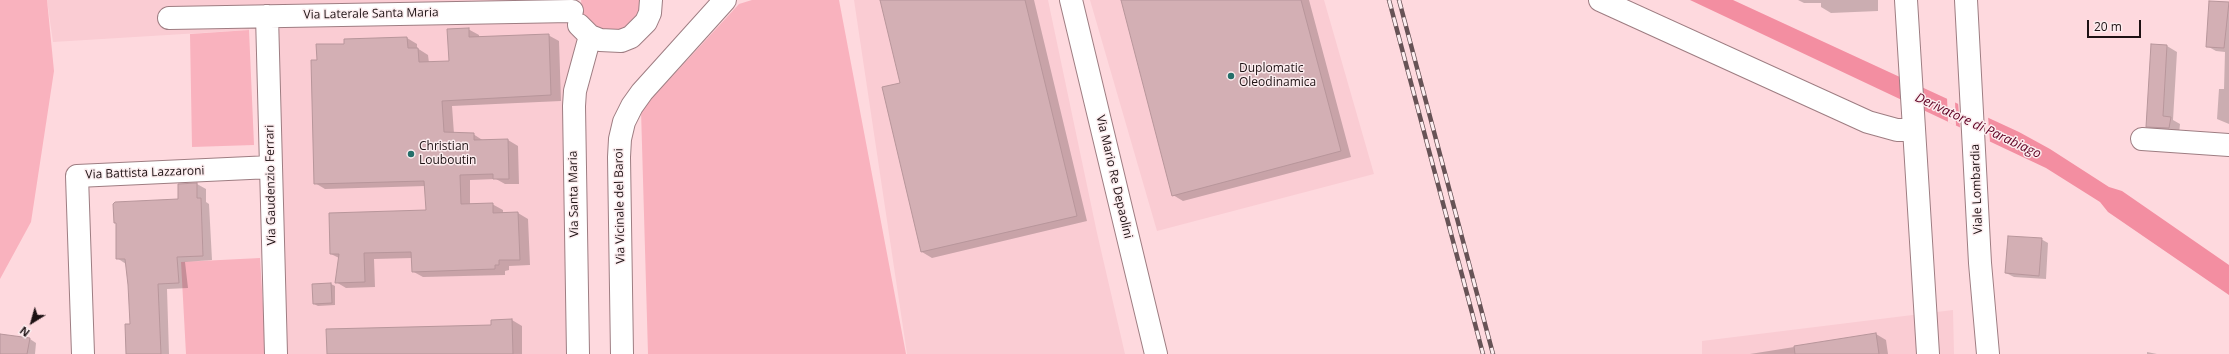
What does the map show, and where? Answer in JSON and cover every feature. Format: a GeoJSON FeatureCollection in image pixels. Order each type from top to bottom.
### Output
{"type":"FeatureCollection","features":[{"type":"Feature","properties":{"kind":"street"},"geometry":{"type":"LineString","coordinates":[[571,5],[582,29],[590,36],[610,42],[631,37],[646,22],[650,13],[652,0]]}},
{"type":"Feature","properties":{"kind":"street","name":"Via Vicinale del Baroi"},"geometry":{"type":"LineString","coordinates":[[622,354],[619,157],[620,139],[624,122],[632,106],[642,92],[725,0]]}},
{"type":"Feature","properties":{"kind":"street","name":"Via Mario Re Depaolini"},"geometry":{"type":"LineString","coordinates":[[1072,0],[1156,354]]}},
{"type":"Feature","properties":{"kind":"street"},"geometry":{"type":"LineString","coordinates":[[1600,0],[1868,122],[1897,130],[1914,121]]}},
{"type":"Feature","properties":{"kind":"street"},"geometry":{"type":"LineString","coordinates":[[1906,0],[1928,354]]}},
{"type":"Feature","properties":{"kind":"street","name":"Viale Lombardia"},"geometry":{"type":"LineString","coordinates":[[1966,0],[1975,141],[1980,263],[1988,354]]}},
{"type":"Feature","properties":{"kind":"street","name":"Via Laterale Santa Maria"},"geometry":{"type":"LineString","coordinates":[[169,18],[571,5]]}},
{"type":"Feature","properties":{"kind":"street","name":"Via Gaudenzio Ferrari"},"geometry":{"type":"LineString","coordinates":[[267,16],[276,354]]}},
{"type":"Feature","properties":{"kind":"street","name":"Via Santa Maria"},"geometry":{"type":"LineString","coordinates":[[578,354],[574,106],[576,91],[590,36]]}},
{"type":"Feature","properties":{"kind":"street"},"geometry":{"type":"LineString","coordinates":[[2142,139],[2229,145]]}},
{"type":"Feature","properties":{"kind":"street","name":"Via Battista Lazzaroni"},"geometry":{"type":"LineString","coordinates":[[83,354],[77,176],[271,167]]}},
{"type":"Feature","properties":{"kind":"shaded area"},"geometry":{"type":"Polygon","coordinates":[[[0,0],[47,0],[54,71],[31,222],[0,279],[0,0]]]}},
{"type":"Feature","properties":{"kind":"shaded area"},"geometry":{"type":"Polygon","coordinates":[[[47,0],[556,0],[556,5],[252,14],[249,30],[53,42],[47,0]]]}},
{"type":"Feature","properties":{"kind":"shaded area"},"geometry":{"type":"Polygon","coordinates":[[[581,0],[640,0],[640,8],[630,25],[621,30],[602,31],[586,20],[582,12],[581,0]]]}},
{"type":"Feature","properties":{"kind":"shaded area"},"geometry":{"type":"Polygon","coordinates":[[[752,0],[839,0],[906,354],[648,354],[641,110],[739,4],[752,0]]]}},
{"type":"Feature","properties":{"kind":"shaded area"},"geometry":{"type":"Polygon","coordinates":[[[854,0],[1048,0],[1097,233],[1125,354],[907,354],[854,0]]]}},
{"type":"Feature","properties":{"kind":"shaded area","name":"Duplomatic Oleodinamica"},"geometry":{"type":"Polygon","coordinates":[[[1090,0],[1324,0],[1374,174],[1157,231],[1090,0]]]}},
{"type":"Feature","properties":{"kind":"shaded area"},"geometry":{"type":"Polygon","coordinates":[[[557,13],[587,36],[576,354],[278,354],[268,18],[557,13]]]}},
{"type":"Feature","properties":{"kind":"shaded area"},"geometry":{"type":"Polygon","coordinates":[[[249,30],[254,145],[192,147],[190,34],[249,30]]]}},
{"type":"Feature","properties":{"kind":"shaded area"},"geometry":{"type":"Polygon","coordinates":[[[260,258],[266,354],[186,354],[181,262],[260,258]]]}},
{"type":"Feature","properties":{"kind":"shaded area"},"geometry":{"type":"Polygon","coordinates":[[[1953,310],[1954,354],[1702,354],[1702,341],[1953,310]]]}},
{"type":"Feature","properties":{"kind":"water","name":"Derivatore di Parabiago"},"geometry":{"type":"Polygon","coordinates":[[[1690,0],[1733,0],[2019,132],[2050,149],[2109,187],[2122,191],[2229,265],[2229,295],[2108,212],[2100,202],[2046,168],[1690,0]]]}},
{"type":"Feature","properties":{"kind":"pier"},"geometry":{"type":"Polygon","coordinates":[[[1947,97],[1955,101],[1956,126],[1948,122],[1947,97]]]}},
{"type":"Feature","properties":{"kind":"pier"},"geometry":{"type":"Polygon","coordinates":[[[1958,102],[1988,116],[1990,142],[1960,128],[1958,102]]]}},
{"type":"Feature","properties":{"kind":"building"},"geometry":{"type":"Polygon","coordinates":[[[880,0],[1025,0],[1077,216],[921,252],[882,87],[900,83],[880,0]]]}},
{"type":"Feature","properties":{"kind":"building","name":"Duplomatic Oleodinamica"},"geometry":{"type":"Polygon","coordinates":[[[1121,0],[1301,0],[1341,151],[1172,196],[1121,0]]]}},
{"type":"Feature","properties":{"kind":"building"},"geometry":{"type":"Polygon","coordinates":[[[2209,1],[2229,2],[2224,48],[2206,47],[2209,1]]]}},
{"type":"Feature","properties":{"kind":"building"},"geometry":{"type":"Polygon","coordinates":[[[469,28],[469,37],[549,34],[551,95],[442,101],[444,132],[474,133],[474,140],[508,139],[509,179],[493,179],[493,174],[460,175],[461,204],[493,203],[493,213],[518,212],[520,260],[499,260],[499,265],[495,265],[495,269],[412,272],[411,252],[364,253],[365,282],[335,283],[339,254],[330,254],[329,213],[426,210],[424,181],[314,184],[311,60],[317,60],[316,44],[344,44],[344,39],[407,37],[408,48],[418,48],[419,62],[449,61],[447,29],[469,28]]]}},
{"type":"Feature","properties":{"kind":"building"},"geometry":{"type":"Polygon","coordinates":[[[2151,44],[2167,45],[2163,116],[2171,117],[2169,128],[2146,127],[2151,44]]]}},
{"type":"Feature","properties":{"kind":"building"},"geometry":{"type":"Polygon","coordinates":[[[197,183],[197,198],[201,198],[203,256],[177,257],[179,283],[158,284],[161,354],[126,354],[125,324],[130,324],[128,285],[125,259],[116,259],[116,223],[114,223],[113,204],[115,202],[178,199],[178,184],[197,183]]]}},
{"type":"Feature","properties":{"kind":"building"},"geometry":{"type":"Polygon","coordinates":[[[2008,236],[2042,238],[2039,276],[2005,273],[2008,236]]]}},
{"type":"Feature","properties":{"kind":"building"},"geometry":{"type":"Polygon","coordinates":[[[331,283],[332,303],[313,304],[312,284],[331,283]]]}},
{"type":"Feature","properties":{"kind":"building"},"geometry":{"type":"Polygon","coordinates":[[[512,319],[513,354],[327,354],[326,329],[491,325],[491,320],[512,319]]]}},
{"type":"Feature","properties":{"kind":"building"},"geometry":{"type":"Polygon","coordinates":[[[1876,333],[1879,354],[1795,354],[1794,346],[1876,333]]]}},
{"type":"Feature","properties":{"kind":"building"},"geometry":{"type":"Polygon","coordinates":[[[0,334],[30,338],[27,354],[0,354],[0,334]]]}},
{"type":"Feature","properties":{"kind":"railway"},"geometry":{"type":"LineString","coordinates":[[1389,0],[1483,354]]}},
{"type":"Feature","properties":{"kind":"railway"},"geometry":{"type":"LineString","coordinates":[[1399,0],[1493,354]]}},
{"type":"Feature","properties":{"kind":"place","name":"Duplomatic Oleodinamica"},"geometry":{"type":"Point","coordinates":[1231,76]}},
{"type":"Feature","properties":{"kind":"place","name":"Christian Louboutin"},"geometry":{"type":"Point","coordinates":[411,154]}}]}
